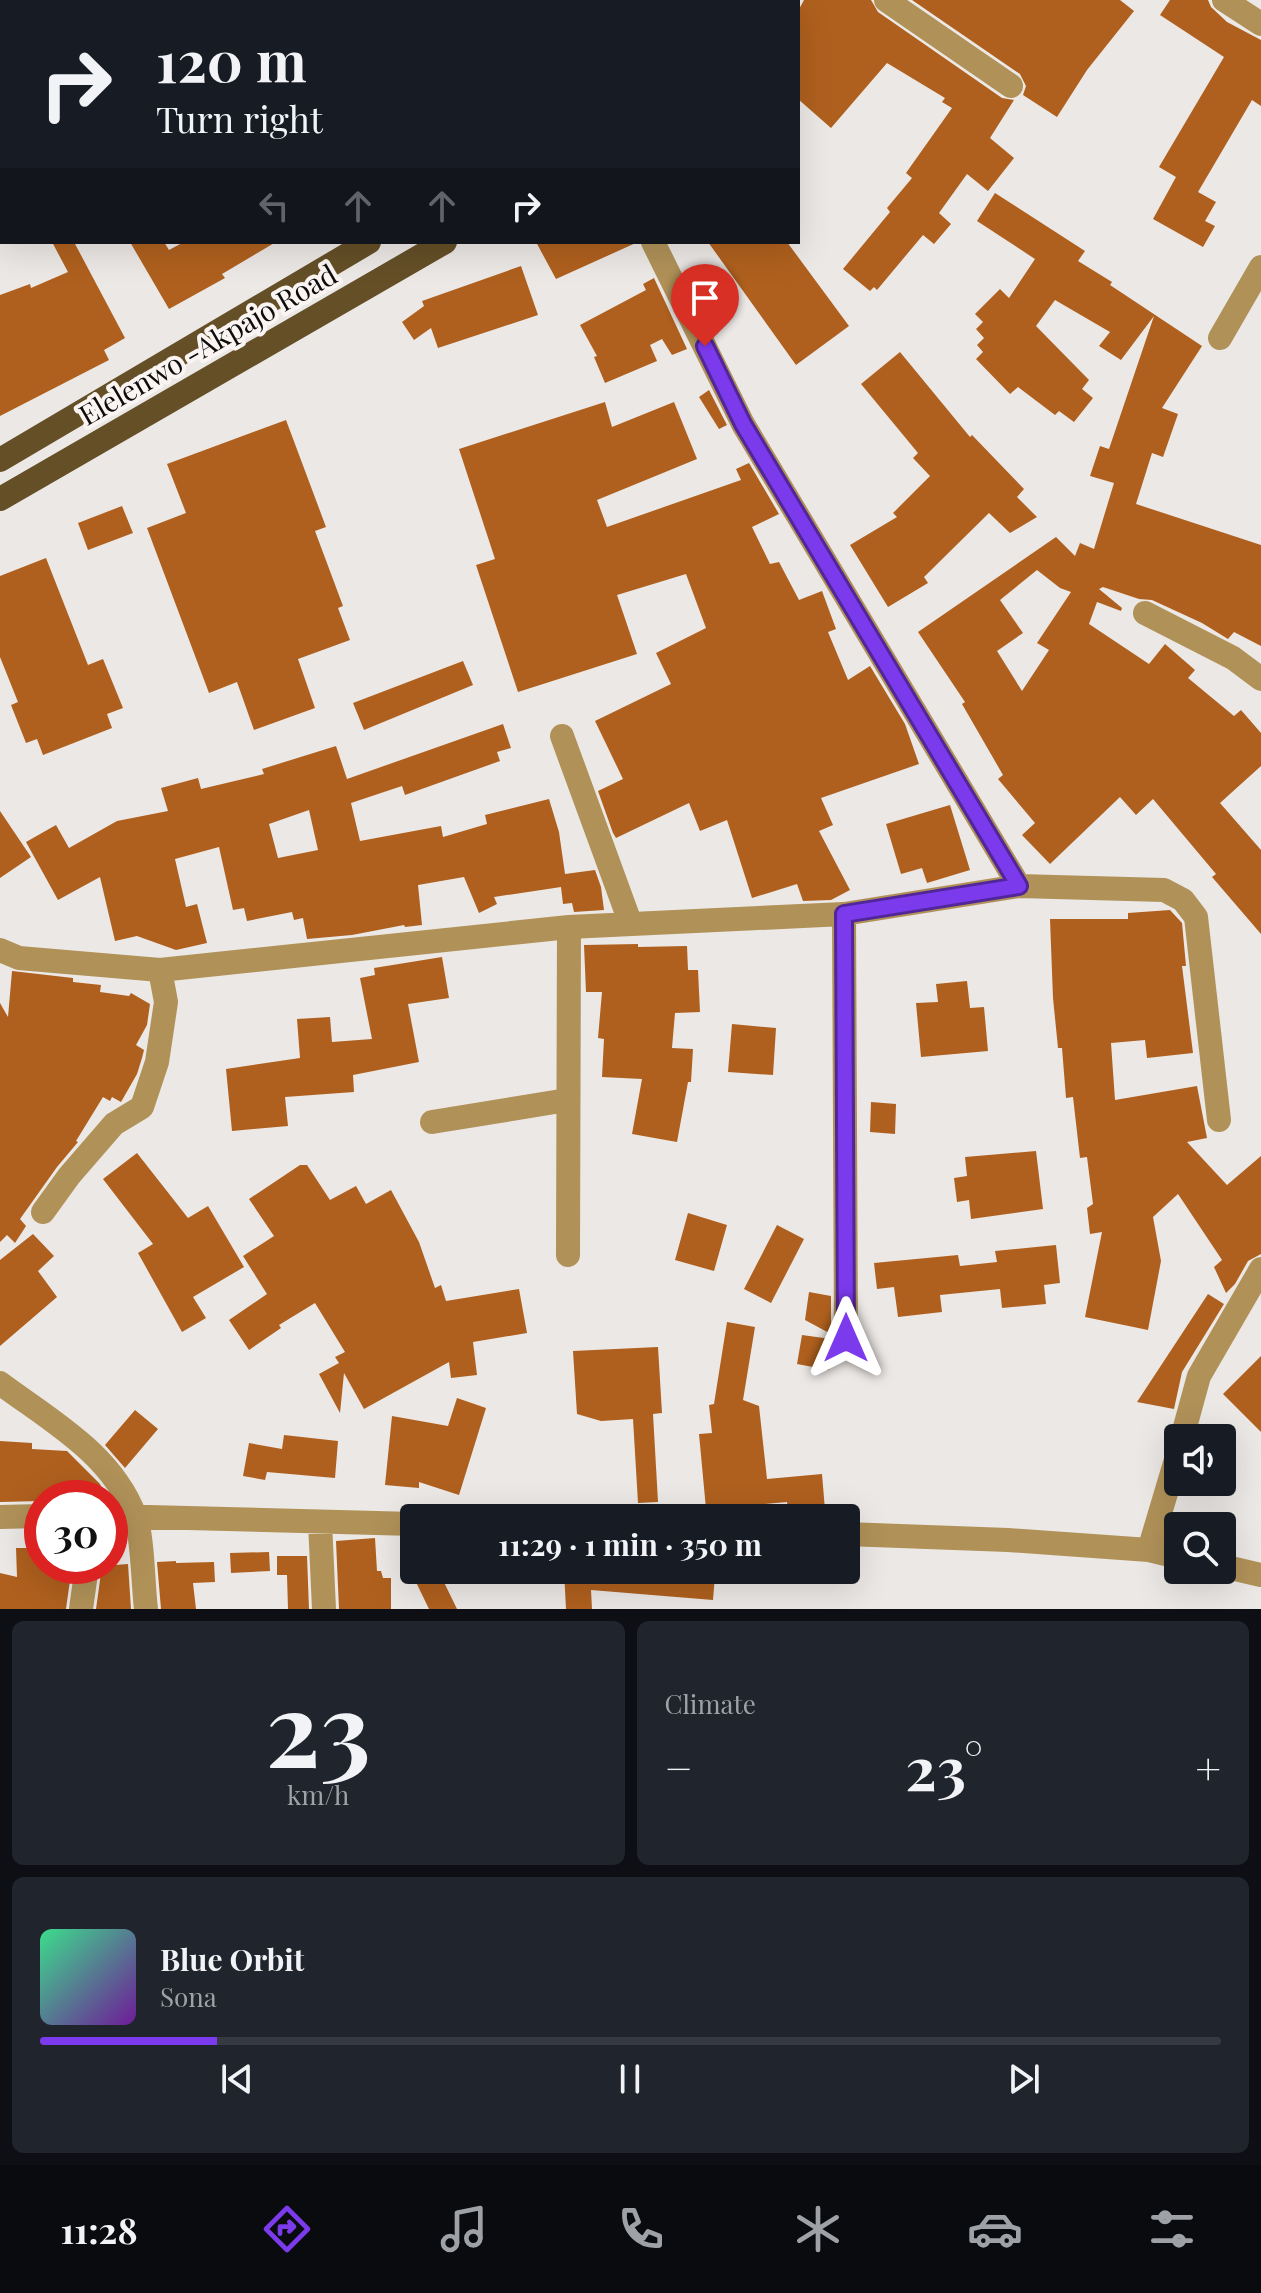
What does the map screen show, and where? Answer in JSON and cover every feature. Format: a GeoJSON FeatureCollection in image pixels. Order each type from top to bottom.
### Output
{"type":"FeatureCollection","features":[{"type":"Feature","properties":{"kind":"main road","name":"Elelenwo -Akpajo Road"},"geometry":{"type":"LineString","coordinates":[[0,460],[366,244]]}},
{"type":"Feature","properties":{"kind":"main road","name":"Elelenwo -Akpajo Road"},"geometry":{"type":"LineString","coordinates":[[0,499],[442,244]]}},
{"type":"Feature","properties":{"kind":"street"},"geometry":{"type":"LineString","coordinates":[[886,0],[1011,86]]}},
{"type":"Feature","properties":{"kind":"street"},"geometry":{"type":"LineString","coordinates":[[1224,0],[1261,24]]}},
{"type":"Feature","properties":{"kind":"street"},"geometry":{"type":"LineString","coordinates":[[654,244],[743,424],[1019,886]]}},
{"type":"Feature","properties":{"kind":"street"},"geometry":{"type":"LineString","coordinates":[[1220,338],[1261,267]]}},
{"type":"Feature","properties":{"kind":"street"},"geometry":{"type":"LineString","coordinates":[[1145,613],[1233,658],[1261,679]]}},
{"type":"Feature","properties":{"kind":"street"},"geometry":{"type":"LineString","coordinates":[[562,736],[630,922]]}},
{"type":"Feature","properties":{"kind":"street"},"geometry":{"type":"LineString","coordinates":[[0,950],[19,958],[160,970],[630,922],[844,914],[1019,886],[1164,890],[1183,900],[1196,917],[1219,1120]]}},
{"type":"Feature","properties":{"kind":"street"},"geometry":{"type":"LineString","coordinates":[[844,914],[846,1338]]}},
{"type":"Feature","properties":{"kind":"street"},"geometry":{"type":"LineString","coordinates":[[568,1255],[569,927]]}},
{"type":"Feature","properties":{"kind":"street"},"geometry":{"type":"LineString","coordinates":[[43,1212],[114,1124],[142,1107],[157,1062],[166,1002],[160,970]]}},
{"type":"Feature","properties":{"kind":"street"},"geometry":{"type":"LineString","coordinates":[[432,1122],[567,1100]]}},
{"type":"Feature","properties":{"kind":"street"},"geometry":{"type":"LineString","coordinates":[[1186,1424],[1199,1376],[1261,1269]]}},
{"type":"Feature","properties":{"kind":"street"},"geometry":{"type":"LineString","coordinates":[[0,1383],[97,1455],[116,1479],[136,1518],[146,1609]]}},
{"type":"Feature","properties":{"kind":"street"},"geometry":{"type":"LineString","coordinates":[[1149,1550],[1165,1496]]}},
{"type":"Feature","properties":{"kind":"street"},"geometry":{"type":"LineString","coordinates":[[0,1517],[24,1516]]}},
{"type":"Feature","properties":{"kind":"street"},"geometry":{"type":"LineString","coordinates":[[128,1517],[400,1524]]}},
{"type":"Feature","properties":{"kind":"street"},"geometry":{"type":"LineString","coordinates":[[320,1522],[324,1609]]}},
{"type":"Feature","properties":{"kind":"street"},"geometry":{"type":"LineString","coordinates":[[860,1534],[997,1539],[1164,1554]]}},
{"type":"Feature","properties":{"kind":"street"},"geometry":{"type":"LineString","coordinates":[[1236,1569],[1261,1575]]}},
{"type":"Feature","properties":{"kind":"street"},"geometry":{"type":"LineString","coordinates":[[81,1609],[84,1584]]}},
{"type":"Feature","properties":{"kind":"building"},"geometry":{"type":"Polygon","coordinates":[[[804,0],[871,0],[878,12],[1002,98],[1014,100],[990,138],[1014,158],[988,191],[967,174],[939,213],[951,224],[934,244],[923,235],[877,290],[874,287],[870,291],[843,269],[890,212],[887,208],[912,178],[906,173],[952,108],[942,102],[945,98],[887,63],[831,128],[800,101],[800,7],[804,0]]]}},
{"type":"Feature","properties":{"kind":"building"},"geometry":{"type":"Polygon","coordinates":[[[912,0],[1120,0],[1134,11],[1087,70],[1057,117],[1023,95],[1026,86],[1020,74],[912,0]]]}},
{"type":"Feature","properties":{"kind":"building"},"geometry":{"type":"Polygon","coordinates":[[[1170,0],[1208,0],[1227,22],[1261,40],[1261,106],[1252,100],[1198,192],[1216,202],[1205,221],[1215,226],[1203,247],[1153,219],[1176,177],[1159,167],[1224,57],[1160,15],[1170,0]]]}},
{"type":"Feature","properties":{"kind":"building"},"geometry":{"type":"Polygon","coordinates":[[[995,193],[1085,251],[1078,261],[1202,346],[1162,408],[1178,414],[1163,457],[1152,453],[1136,504],[1261,545],[1261,646],[1234,632],[1228,639],[1152,600],[1103,587],[1099,589],[1122,608],[1121,611],[1097,602],[1089,624],[1149,664],[1165,644],[1195,670],[1188,678],[1234,716],[1241,710],[1261,733],[1261,766],[1220,803],[1261,850],[1261,934],[1212,877],[1216,874],[1153,799],[1136,815],[1120,797],[1050,864],[1022,835],[1035,823],[998,779],[1003,775],[962,704],[965,702],[918,632],[1056,537],[1075,556],[1080,543],[1094,549],[1114,483],[1090,476],[1100,446],[1109,449],[1154,316],[1121,360],[1099,346],[1110,332],[1055,300],[1036,326],[1089,380],[1082,389],[1093,398],[1074,422],[1059,411],[1055,415],[1018,387],[1010,394],[976,359],[983,352],[977,345],[984,338],[976,329],[983,322],[975,314],[1000,289],[1009,298],[1035,259],[977,221],[995,193]],[[1037,570],[1000,600],[1023,633],[997,651],[1022,691],[1049,650],[1037,643],[1071,592],[1060,588],[1037,570]]]}},
{"type":"Feature","properties":{"kind":"building"},"geometry":{"type":"Polygon","coordinates":[[[53,244],[75,244],[125,338],[104,350],[109,360],[0,416],[0,295],[30,284],[31,288],[68,272],[53,244]]]}},
{"type":"Feature","properties":{"kind":"building"},"geometry":{"type":"Polygon","coordinates":[[[131,244],[165,244],[169,250],[180,244],[273,244],[222,274],[225,278],[169,309],[131,244]]]}},
{"type":"Feature","properties":{"kind":"building"},"geometry":{"type":"Polygon","coordinates":[[[537,244],[634,244],[556,279],[537,244]]]}},
{"type":"Feature","properties":{"kind":"building"},"geometry":{"type":"Polygon","coordinates":[[[709,244],[788,244],[849,326],[796,365],[709,244]]]}},
{"type":"Feature","properties":{"kind":"building"},"geometry":{"type":"Polygon","coordinates":[[[521,266],[538,315],[438,348],[431,328],[414,340],[402,322],[424,306],[422,301],[521,266]]]}},
{"type":"Feature","properties":{"kind":"building"},"geometry":{"type":"Polygon","coordinates":[[[654,278],[687,349],[672,355],[662,339],[650,345],[657,361],[605,383],[594,357],[597,356],[580,325],[646,290],[643,284],[654,278]]]}},
{"type":"Feature","properties":{"kind":"building"},"geometry":{"type":"Polygon","coordinates":[[[900,352],[970,437],[972,435],[1024,489],[1017,497],[1037,517],[1010,533],[989,513],[924,577],[928,583],[888,607],[850,545],[897,517],[893,513],[930,476],[913,458],[918,453],[861,384],[900,352]]]}},
{"type":"Feature","properties":{"kind":"building"},"geometry":{"type":"Polygon","coordinates":[[[709,390],[727,425],[719,429],[699,397],[709,390]]]}},
{"type":"Feature","properties":{"kind":"building"},"geometry":{"type":"Polygon","coordinates":[[[605,402],[612,427],[674,402],[697,459],[597,500],[607,527],[741,480],[736,469],[749,463],[779,514],[752,527],[770,564],[779,562],[799,600],[822,591],[836,629],[828,632],[848,680],[870,666],[905,724],[919,764],[821,798],[833,825],[819,831],[850,890],[831,900],[803,901],[797,884],[752,898],[727,820],[700,831],[689,803],[616,838],[613,833],[598,791],[623,779],[595,721],[671,684],[656,653],[706,628],[686,574],[617,595],[637,654],[518,692],[476,565],[495,559],[459,449],[605,402]]]}},
{"type":"Feature","properties":{"kind":"building"},"geometry":{"type":"Polygon","coordinates":[[[286,420],[326,527],[315,531],[343,606],[338,608],[350,640],[298,659],[315,708],[254,730],[237,682],[209,693],[147,528],[186,513],[167,464],[286,420]]]}},
{"type":"Feature","properties":{"kind":"building"},"geometry":{"type":"Polygon","coordinates":[[[122,506],[133,533],[88,550],[78,523],[122,506]]]}},
{"type":"Feature","properties":{"kind":"building"},"geometry":{"type":"Polygon","coordinates":[[[46,558],[88,665],[103,659],[123,708],[107,714],[112,728],[43,755],[37,739],[26,743],[11,705],[18,702],[0,657],[0,576],[46,558]]]}},
{"type":"Feature","properties":{"kind":"building"},"geometry":{"type":"Polygon","coordinates":[[[463,661],[473,685],[364,730],[353,703],[463,661]]]}},
{"type":"Feature","properties":{"kind":"building"},"geometry":{"type":"Polygon","coordinates":[[[503,724],[511,748],[497,752],[500,761],[405,795],[402,786],[351,803],[360,841],[441,826],[443,837],[487,824],[485,815],[549,799],[559,832],[565,874],[595,870],[604,910],[574,912],[572,903],[563,904],[561,887],[494,897],[497,904],[479,913],[464,877],[418,885],[422,925],[307,939],[303,918],[294,920],[292,912],[247,921],[244,908],[233,910],[219,847],[175,859],[186,907],[197,904],[207,943],[176,950],[137,936],[115,941],[100,877],[58,900],[26,842],[56,825],[69,848],[117,821],[168,811],[161,788],[198,778],[201,789],[264,774],[262,769],[336,746],[347,779],[503,724]],[[309,810],[269,824],[278,858],[318,850],[309,810]]]}},
{"type":"Feature","properties":{"kind":"building"},"geometry":{"type":"Polygon","coordinates":[[[950,805],[970,870],[927,883],[922,868],[901,874],[886,824],[950,805]]]}},
{"type":"Feature","properties":{"kind":"building"},"geometry":{"type":"Polygon","coordinates":[[[0,811],[31,857],[0,878],[0,811]]]}},
{"type":"Feature","properties":{"kind":"building"},"geometry":{"type":"Polygon","coordinates":[[[1170,910],[1182,923],[1186,966],[1182,966],[1193,1053],[1147,1058],[1145,1040],[1111,1043],[1115,1100],[1197,1086],[1207,1138],[1187,1142],[1227,1185],[1261,1156],[1261,1254],[1248,1261],[1226,1293],[1214,1267],[1222,1260],[1178,1194],[1153,1217],[1161,1261],[1148,1330],[1085,1317],[1102,1232],[1090,1234],[1087,1208],[1093,1204],[1087,1157],[1080,1158],[1073,1097],[1066,1098],[1062,1048],[1058,1048],[1053,998],[1050,919],[1128,919],[1128,913],[1170,910]]]}},
{"type":"Feature","properties":{"kind":"building"},"geometry":{"type":"Polygon","coordinates":[[[638,944],[638,947],[687,946],[688,970],[698,970],[700,1012],[675,1013],[672,1048],[693,1049],[691,1082],[688,1082],[677,1142],[632,1134],[642,1079],[602,1077],[604,1039],[598,1038],[602,992],[586,992],[584,945],[638,944]]]}},
{"type":"Feature","properties":{"kind":"building"},"geometry":{"type":"Polygon","coordinates":[[[442,957],[449,998],[408,1004],[419,1062],[353,1075],[354,1092],[285,1097],[288,1126],[232,1131],[226,1069],[300,1058],[297,1019],[330,1017],[332,1042],[372,1039],[360,978],[375,975],[374,968],[442,957]]]}},
{"type":"Feature","properties":{"kind":"building"},"geometry":{"type":"Polygon","coordinates":[[[12,971],[73,978],[73,982],[101,985],[100,992],[129,996],[131,993],[150,1004],[147,1025],[136,1045],[144,1050],[137,1074],[121,1102],[112,1097],[110,1101],[103,1097],[78,1142],[20,1219],[26,1226],[15,1243],[7,1235],[0,1242],[0,1003],[8,1017],[12,971]]]}},
{"type":"Feature","properties":{"kind":"building"},"geometry":{"type":"Polygon","coordinates":[[[967,981],[970,1008],[984,1007],[988,1051],[921,1057],[916,1003],[938,1002],[936,984],[967,981]]]}},
{"type":"Feature","properties":{"kind":"building"},"geometry":{"type":"Polygon","coordinates":[[[732,1024],[776,1028],[773,1075],[728,1072],[732,1024]]]}},
{"type":"Feature","properties":{"kind":"building"},"geometry":{"type":"Polygon","coordinates":[[[871,1102],[896,1104],[895,1134],[870,1132],[871,1102]]]}},
{"type":"Feature","properties":{"kind":"building"},"geometry":{"type":"Polygon","coordinates":[[[1036,1151],[1043,1209],[971,1219],[969,1200],[957,1202],[954,1178],[967,1176],[965,1157],[1036,1151]]]}},
{"type":"Feature","properties":{"kind":"building"},"geometry":{"type":"Polygon","coordinates":[[[137,1153],[188,1218],[208,1206],[244,1267],[193,1297],[206,1318],[182,1332],[138,1253],[153,1244],[103,1179],[137,1153]]]}},
{"type":"Feature","properties":{"kind":"building"},"geometry":{"type":"Polygon","coordinates":[[[300,1165],[307,1165],[330,1200],[356,1186],[366,1204],[391,1190],[419,1242],[435,1288],[441,1285],[446,1301],[519,1289],[527,1333],[473,1342],[477,1375],[451,1378],[449,1362],[364,1409],[344,1373],[340,1413],[319,1374],[339,1363],[335,1357],[345,1352],[315,1303],[279,1325],[281,1328],[249,1350],[229,1320],[267,1294],[243,1256],[274,1236],[249,1199],[300,1165]]]}},
{"type":"Feature","properties":{"kind":"building"},"geometry":{"type":"Polygon","coordinates":[[[688,1213],[727,1225],[714,1271],[675,1260],[688,1213]]]}},
{"type":"Feature","properties":{"kind":"building"},"geometry":{"type":"Polygon","coordinates":[[[777,1225],[804,1239],[771,1303],[744,1289],[777,1225]]]}},
{"type":"Feature","properties":{"kind":"building"},"geometry":{"type":"Polygon","coordinates":[[[33,1234],[54,1256],[38,1271],[57,1297],[0,1346],[0,1260],[33,1234]]]}},
{"type":"Feature","properties":{"kind":"building"},"geometry":{"type":"Polygon","coordinates":[[[1056,1245],[1060,1283],[1044,1285],[1046,1304],[1002,1308],[1000,1289],[940,1295],[942,1312],[898,1317],[894,1287],[877,1289],[874,1263],[958,1255],[960,1266],[997,1262],[995,1251],[1056,1245]]]}},
{"type":"Feature","properties":{"kind":"building"},"geometry":{"type":"Polygon","coordinates":[[[809,1292],[831,1296],[831,1334],[805,1320],[809,1292]]]}},
{"type":"Feature","properties":{"kind":"building"},"geometry":{"type":"Polygon","coordinates":[[[1208,1294],[1224,1304],[1182,1372],[1174,1409],[1137,1402],[1208,1294]]]}},
{"type":"Feature","properties":{"kind":"building"},"geometry":{"type":"Polygon","coordinates":[[[727,1322],[755,1327],[743,1400],[759,1406],[767,1479],[822,1474],[824,1504],[706,1504],[699,1434],[712,1433],[709,1405],[714,1404],[727,1322]]]}},
{"type":"Feature","properties":{"kind":"building"},"geometry":{"type":"Polygon","coordinates":[[[802,1335],[831,1339],[829,1370],[797,1364],[802,1335]]]}},
{"type":"Feature","properties":{"kind":"building"},"geometry":{"type":"Polygon","coordinates":[[[658,1347],[662,1413],[653,1414],[658,1502],[638,1503],[633,1419],[601,1421],[577,1414],[573,1351],[658,1347]]]}},
{"type":"Feature","properties":{"kind":"building"},"geometry":{"type":"Polygon","coordinates":[[[1261,1356],[1261,1432],[1223,1394],[1261,1356]]]}},
{"type":"Feature","properties":{"kind":"building"},"geometry":{"type":"Polygon","coordinates":[[[457,1398],[486,1408],[459,1495],[419,1482],[419,1488],[385,1485],[392,1416],[448,1426],[457,1398]]]}},
{"type":"Feature","properties":{"kind":"building"},"geometry":{"type":"Polygon","coordinates":[[[135,1410],[158,1429],[125,1468],[105,1445],[135,1410]]]}},
{"type":"Feature","properties":{"kind":"building"},"geometry":{"type":"Polygon","coordinates":[[[284,1435],[338,1441],[335,1478],[267,1472],[265,1480],[243,1476],[249,1443],[282,1449],[284,1435]]]}},
{"type":"Feature","properties":{"kind":"building"},"geometry":{"type":"Polygon","coordinates":[[[0,1441],[32,1443],[32,1449],[67,1451],[96,1480],[24,1480],[24,1501],[0,1502],[0,1441]]]}},
{"type":"Feature","properties":{"kind":"building"},"geometry":{"type":"Polygon","coordinates":[[[375,1538],[377,1571],[381,1571],[383,1578],[391,1578],[391,1609],[339,1609],[336,1541],[375,1538]]]}},
{"type":"Feature","properties":{"kind":"building"},"geometry":{"type":"Polygon","coordinates":[[[16,1548],[24,1548],[24,1584],[69,1584],[66,1609],[0,1609],[0,1573],[17,1577],[16,1548]]]}},
{"type":"Feature","properties":{"kind":"building"},"geometry":{"type":"Polygon","coordinates":[[[269,1552],[270,1571],[231,1573],[230,1553],[269,1552]]]}},
{"type":"Feature","properties":{"kind":"building"},"geometry":{"type":"Polygon","coordinates":[[[277,1556],[307,1556],[309,1609],[288,1609],[287,1575],[277,1575],[277,1556]]]}},
{"type":"Feature","properties":{"kind":"building"},"geometry":{"type":"Polygon","coordinates":[[[157,1562],[214,1562],[215,1582],[193,1583],[196,1609],[161,1609],[157,1562]]]}},
{"type":"Feature","properties":{"kind":"building"},"geometry":{"type":"Polygon","coordinates":[[[128,1564],[131,1609],[96,1609],[99,1584],[128,1584],[128,1564]]]}},
{"type":"Feature","properties":{"kind":"building"},"geometry":{"type":"Polygon","coordinates":[[[417,1584],[445,1584],[457,1609],[429,1609],[417,1584]]]}},
{"type":"Feature","properties":{"kind":"building"},"geometry":{"type":"Polygon","coordinates":[[[565,1584],[714,1584],[713,1600],[591,1590],[592,1609],[566,1609],[565,1584]]]}},
{"type":"Feature","properties":{"kind":"route"},"geometry":{"type":"LineString","coordinates":[[705,346],[743,424],[1019,886],[844,914],[846,1338]]}}]}
